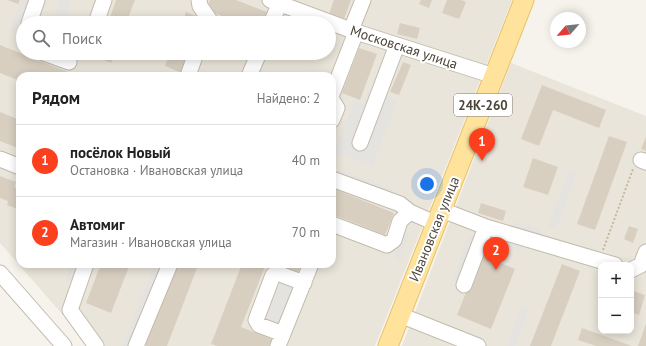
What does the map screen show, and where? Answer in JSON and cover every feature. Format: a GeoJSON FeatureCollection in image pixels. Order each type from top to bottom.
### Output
{"type":"FeatureCollection","features":[{"type":"Feature","properties":{"kind":"main road","name":"Ивановская улица"},"geometry":{"type":"LineString","coordinates":[[388,346],[524,0]]}},
{"type":"Feature","properties":{"kind":"street"},"geometry":{"type":"LineString","coordinates":[[31,16],[37,0]]}},
{"type":"Feature","properties":{"kind":"street"},"geometry":{"type":"LineString","coordinates":[[98,16],[104,0]]}},
{"type":"Feature","properties":{"kind":"street"},"geometry":{"type":"LineString","coordinates":[[199,0],[200,6],[208,16]]}},
{"type":"Feature","properties":{"kind":"street"},"geometry":{"type":"LineString","coordinates":[[336,82],[363,0]]}},
{"type":"Feature","properties":{"kind":"street"},"geometry":{"type":"LineString","coordinates":[[272,16],[275,2]]}},
{"type":"Feature","properties":{"kind":"street","name":"Московская улица"},"geometry":{"type":"LineString","coordinates":[[275,2],[313,16]]}},
{"type":"Feature","properties":{"kind":"street","name":"Московская улица"},"geometry":{"type":"LineString","coordinates":[[336,25],[494,76]]}},
{"type":"Feature","properties":{"kind":"street"},"geometry":{"type":"LineString","coordinates":[[360,143],[396,45]]}},
{"type":"Feature","properties":{"kind":"street"},"geometry":{"type":"LineString","coordinates":[[63,60],[69,62]]}},
{"type":"Feature","properties":{"kind":"street"},"geometry":{"type":"LineString","coordinates":[[189,72],[194,60]]}},
{"type":"Feature","properties":{"kind":"street"},"geometry":{"type":"LineString","coordinates":[[251,72],[255,60]]}},
{"type":"Feature","properties":{"kind":"street"},"geometry":{"type":"LineString","coordinates":[[0,159],[16,165]]}},
{"type":"Feature","properties":{"kind":"street"},"geometry":{"type":"LineString","coordinates":[[336,180],[400,204],[410,212],[486,227],[605,262]]}},
{"type":"Feature","properties":{"kind":"street"},"geometry":{"type":"LineString","coordinates":[[336,226],[387,245],[394,240],[400,221],[410,212]]}},
{"type":"Feature","properties":{"kind":"street"},"geometry":{"type":"LineString","coordinates":[[464,285],[486,227]]}},
{"type":"Feature","properties":{"kind":"street"},"geometry":{"type":"LineString","coordinates":[[634,268],[641,265],[645,258]]}},
{"type":"Feature","properties":{"kind":"street"},"geometry":{"type":"LineString","coordinates":[[85,268],[70,310],[96,346]]}},
{"type":"Feature","properties":{"kind":"street"},"geometry":{"type":"LineString","coordinates":[[136,346],[168,268]]}},
{"type":"Feature","properties":{"kind":"street"},"geometry":{"type":"LineString","coordinates":[[304,283],[277,273],[273,275],[256,320],[259,325],[280,340],[304,283],[310,268]]}},
{"type":"Feature","properties":{"kind":"street"},"geometry":{"type":"LineString","coordinates":[[0,273],[64,346]]}},
{"type":"Feature","properties":{"kind":"street"},"geometry":{"type":"LineString","coordinates":[[400,315],[478,346]]}},
{"type":"Feature","properties":{"kind":"path"},"geometry":{"type":"LineString","coordinates":[[599,260],[636,162],[643,161]]}},
{"type":"Feature","properties":{"kind":"shaded area"},"geometry":{"type":"Polygon","coordinates":[[[0,0],[512,0],[375,346],[90,346],[22,268],[336,268],[336,72],[16,72],[16,261],[0,243],[0,0]]]}},
{"type":"Feature","properties":{"kind":"shaded area"},"geometry":{"type":"Polygon","coordinates":[[[21,0],[29,0],[23,16],[16,16],[16,35],[10,32],[21,0]]]}},
{"type":"Feature","properties":{"kind":"shaded area"},"geometry":{"type":"Polygon","coordinates":[[[60,0],[72,0],[66,16],[54,16],[60,0]]]}},
{"type":"Feature","properties":{"kind":"shaded area"},"geometry":{"type":"Polygon","coordinates":[[[511,63],[646,116],[646,346],[402,346],[511,63]]]}},
{"type":"Feature","properties":{"kind":"shaded area"},"geometry":{"type":"Polygon","coordinates":[[[368,90],[397,101],[373,166],[336,153],[336,147],[354,100],[363,104],[368,90]]]}},
{"type":"Feature","properties":{"kind":"shaded area"},"geometry":{"type":"Polygon","coordinates":[[[340,170],[398,192],[396,199],[337,177],[340,170]]]}},
{"type":"Feature","properties":{"kind":"shaded area"},"geometry":{"type":"Polygon","coordinates":[[[569,170],[577,174],[556,229],[548,226],[569,170]]]}},
{"type":"Feature","properties":{"kind":"shaded area"},"geometry":{"type":"Polygon","coordinates":[[[516,221],[542,230],[539,237],[513,228],[516,221]]]}},
{"type":"Feature","properties":{"kind":"shaded area"},"geometry":{"type":"Polygon","coordinates":[[[403,232],[409,234],[400,261],[393,258],[403,232]]]}},
{"type":"Feature","properties":{"kind":"shaded area"},"geometry":{"type":"Polygon","coordinates":[[[469,235],[477,238],[460,283],[452,281],[469,235]]]}},
{"type":"Feature","properties":{"kind":"shaded area"},"geometry":{"type":"Polygon","coordinates":[[[497,236],[523,245],[521,251],[495,243],[497,236]]]}},
{"type":"Feature","properties":{"kind":"shaded area"},"geometry":{"type":"Polygon","coordinates":[[[70,268],[77,268],[72,282],[65,280],[70,268]]]}},
{"type":"Feature","properties":{"kind":"shaded area"},"geometry":{"type":"Polygon","coordinates":[[[152,268],[161,268],[132,346],[123,346],[152,268]]]}},
{"type":"Feature","properties":{"kind":"shaded area"},"geometry":{"type":"Polygon","coordinates":[[[280,279],[296,286],[280,326],[265,320],[280,279]]]}},
{"type":"Feature","properties":{"kind":"shaded area"},"geometry":{"type":"Polygon","coordinates":[[[521,307],[529,310],[515,346],[507,346],[521,307]]]}},
{"type":"Feature","properties":{"kind":"building"},"geometry":{"type":"Polygon","coordinates":[[[7,0],[20,0],[18,4],[7,0]]]}},
{"type":"Feature","properties":{"kind":"building"},"geometry":{"type":"Polygon","coordinates":[[[116,0],[135,0],[129,16],[110,16],[116,0]]]}},
{"type":"Feature","properties":{"kind":"building"},"geometry":{"type":"Polygon","coordinates":[[[210,0],[236,0],[267,12],[266,16],[222,16],[206,10],[210,0]]]}},
{"type":"Feature","properties":{"kind":"building"},"geometry":{"type":"Polygon","coordinates":[[[334,0],[351,0],[344,19],[329,14],[334,0]]]}},
{"type":"Feature","properties":{"kind":"building"},"geometry":{"type":"Polygon","coordinates":[[[421,0],[432,0],[429,8],[419,4],[421,0]]]}},
{"type":"Feature","properties":{"kind":"building"},"geometry":{"type":"Polygon","coordinates":[[[447,0],[461,0],[466,2],[459,19],[442,13],[447,0]]]}},
{"type":"Feature","properties":{"kind":"building"},"geometry":{"type":"Polygon","coordinates":[[[186,12],[196,16],[185,16],[186,12]]]}},
{"type":"Feature","properties":{"kind":"building"},"geometry":{"type":"Polygon","coordinates":[[[400,23],[420,28],[417,39],[397,34],[400,23]]]}},
{"type":"Feature","properties":{"kind":"building"},"geometry":{"type":"Polygon","coordinates":[[[0,45],[16,51],[16,60],[38,60],[68,72],[16,72],[16,79],[0,73],[0,45]]]}},
{"type":"Feature","properties":{"kind":"building"},"geometry":{"type":"Polygon","coordinates":[[[359,48],[377,54],[360,100],[342,93],[359,48]]]}},
{"type":"Feature","properties":{"kind":"building"},"geometry":{"type":"Polygon","coordinates":[[[103,60],[112,60],[111,63],[103,60]]]}},
{"type":"Feature","properties":{"kind":"building"},"geometry":{"type":"Polygon","coordinates":[[[167,60],[187,60],[182,72],[165,66],[167,60]]]}},
{"type":"Feature","properties":{"kind":"building"},"geometry":{"type":"Polygon","coordinates":[[[403,62],[411,65],[399,95],[390,92],[403,62]]]}},
{"type":"Feature","properties":{"kind":"building"},"geometry":{"type":"Polygon","coordinates":[[[542,85],[606,110],[599,128],[553,110],[539,146],[521,139],[542,85]]]}},
{"type":"Feature","properties":{"kind":"building"},"geometry":{"type":"Polygon","coordinates":[[[0,112],[16,118],[16,147],[0,141],[0,112]]]}},
{"type":"Feature","properties":{"kind":"building"},"geometry":{"type":"Polygon","coordinates":[[[609,136],[627,142],[595,230],[577,224],[609,136]]]}},
{"type":"Feature","properties":{"kind":"building"},"geometry":{"type":"Polygon","coordinates":[[[646,137],[646,151],[641,149],[646,137]]]}},
{"type":"Feature","properties":{"kind":"building"},"geometry":{"type":"Polygon","coordinates":[[[533,158],[558,167],[548,195],[523,187],[533,158]]]}},
{"type":"Feature","properties":{"kind":"building"},"geometry":{"type":"Polygon","coordinates":[[[0,176],[16,182],[14,187],[16,188],[16,208],[7,205],[8,201],[0,198],[0,176]]]}},
{"type":"Feature","properties":{"kind":"building"},"geometry":{"type":"Polygon","coordinates":[[[336,190],[394,213],[385,235],[336,216],[336,190]]]}},
{"type":"Feature","properties":{"kind":"building"},"geometry":{"type":"Polygon","coordinates":[[[481,203],[506,211],[503,221],[478,213],[481,203]]]}},
{"type":"Feature","properties":{"kind":"building"},"geometry":{"type":"Polygon","coordinates":[[[629,226],[638,229],[633,243],[624,239],[629,226]]]}},
{"type":"Feature","properties":{"kind":"building"},"geometry":{"type":"Polygon","coordinates":[[[481,255],[515,269],[491,329],[457,315],[481,255]]]}},
{"type":"Feature","properties":{"kind":"building"},"geometry":{"type":"Polygon","coordinates":[[[562,264],[580,271],[551,346],[530,346],[562,264]]]}},
{"type":"Feature","properties":{"kind":"building"},"geometry":{"type":"Polygon","coordinates":[[[99,268],[128,268],[111,313],[86,303],[99,268]]]}},
{"type":"Feature","properties":{"kind":"building"},"geometry":{"type":"Polygon","coordinates":[[[175,268],[197,268],[167,346],[145,345],[175,268]]]}},
{"type":"Feature","properties":{"kind":"building"},"geometry":{"type":"Polygon","coordinates":[[[240,268],[264,268],[241,327],[272,339],[269,346],[217,346],[211,344],[240,268]]]}},
{"type":"Feature","properties":{"kind":"building"},"geometry":{"type":"Polygon","coordinates":[[[288,268],[300,268],[298,272],[288,268]]]}},
{"type":"Feature","properties":{"kind":"building"},"geometry":{"type":"Polygon","coordinates":[[[634,291],[645,295],[639,315],[634,313],[634,291]]]}},
{"type":"Feature","properties":{"kind":"building"},"geometry":{"type":"Polygon","coordinates":[[[646,324],[646,346],[638,346],[646,324]]]}},
{"type":"Feature","properties":{"kind":"building"},"geometry":{"type":"Polygon","coordinates":[[[582,328],[632,346],[596,346],[578,340],[582,328]]]}},
{"type":"Feature","properties":{"kind":"place","name":"посёлок Новый"},"geometry":{"type":"Point","coordinates":[482,161]}},
{"type":"Feature","properties":{"kind":"place","name":"Автомиг"},"geometry":{"type":"Point","coordinates":[496,270]}}]}
